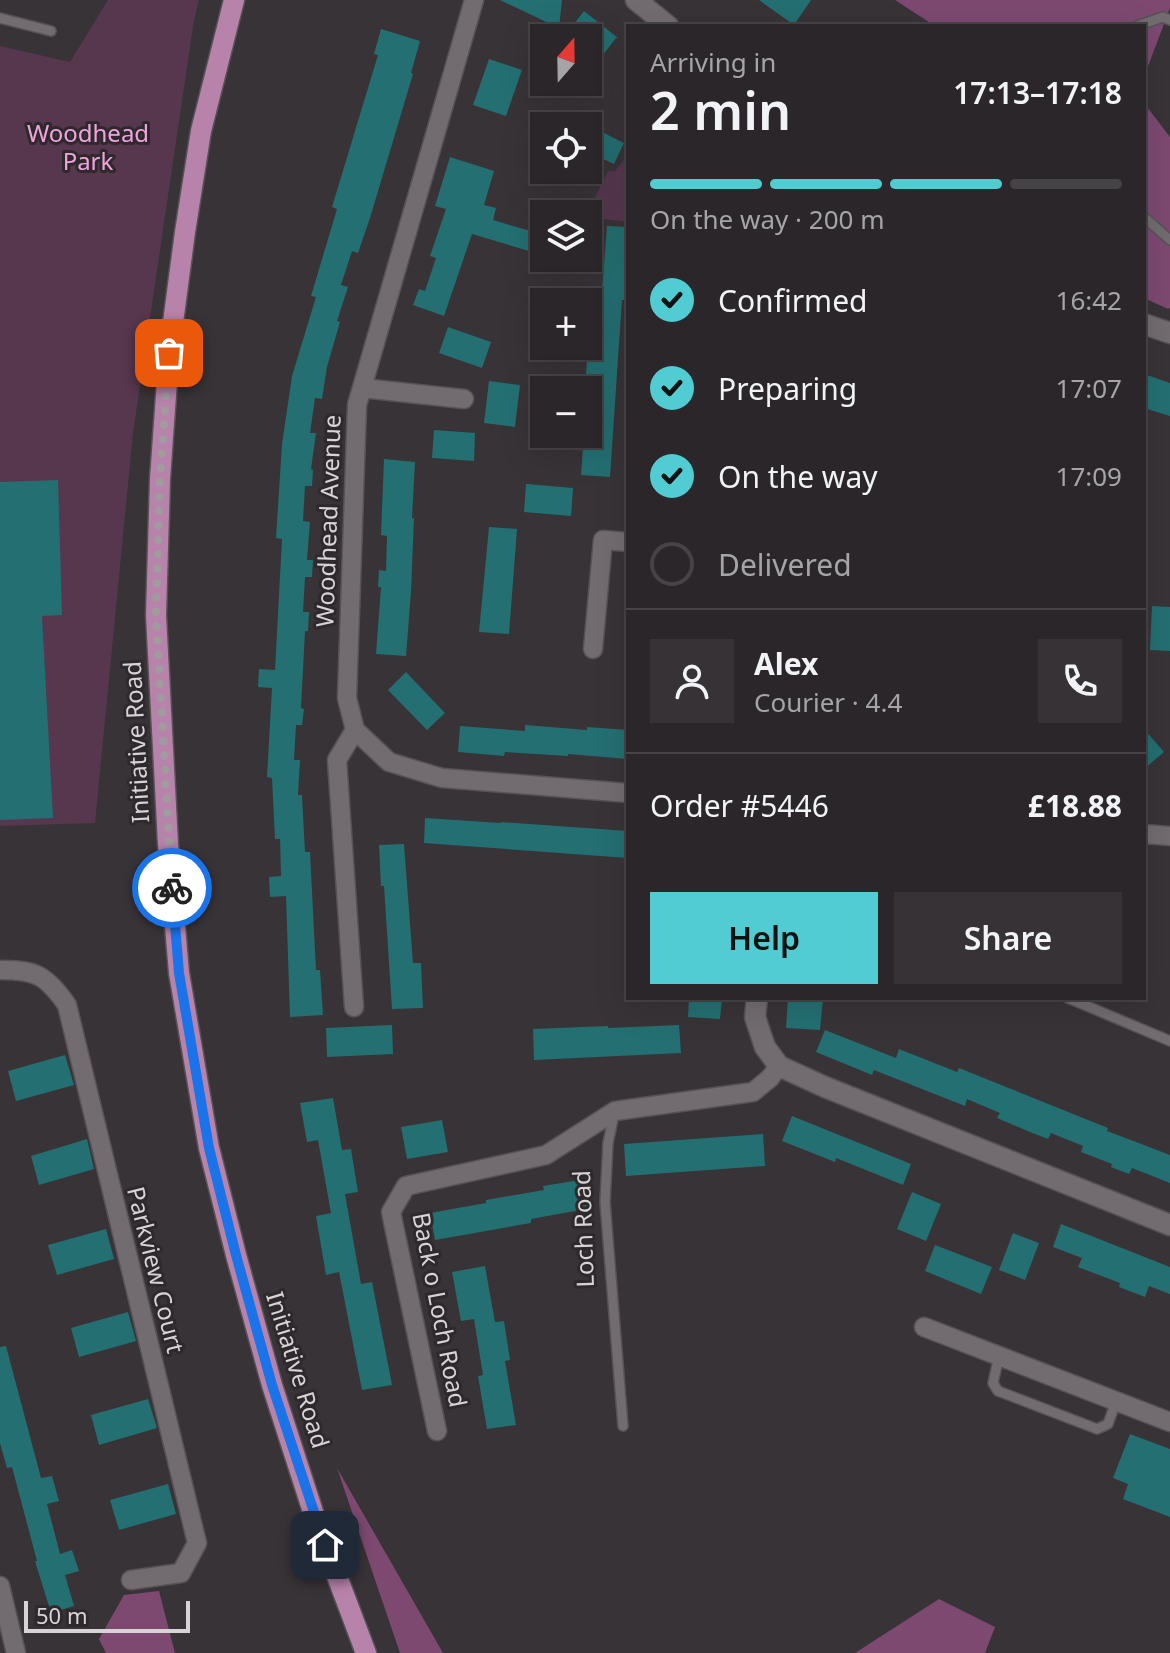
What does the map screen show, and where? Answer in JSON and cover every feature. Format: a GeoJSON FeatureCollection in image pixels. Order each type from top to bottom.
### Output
{"type":"FeatureCollection","features":[{"type":"Feature","properties":{"kind":"main road","name":"Initiative Road"},"geometry":{"type":"LineString","coordinates":[[234,0],[201,131],[169,353],[160,479],[156,615],[168,844],[179,973],[209,1148],[272,1385],[315,1518],[366,1653]]}},
{"type":"Feature","properties":{"kind":"street","name":"Woodhead Avenue"},"geometry":{"type":"LineString","coordinates":[[355,730],[347,698],[357,405],[474,0]]}},
{"type":"Feature","properties":{"kind":"street"},"geometry":{"type":"LineString","coordinates":[[636,0],[666,24]]}},
{"type":"Feature","properties":{"kind":"street"},"geometry":{"type":"LineString","coordinates":[[1146,325],[1170,333]]}},
{"type":"Feature","properties":{"kind":"street"},"geometry":{"type":"LineString","coordinates":[[362,388],[464,399]]}},
{"type":"Feature","properties":{"kind":"street"},"geometry":{"type":"LineString","coordinates":[[593,649],[603,540],[626,542]]}},
{"type":"Feature","properties":{"kind":"street"},"geometry":{"type":"LineString","coordinates":[[354,1007],[337,760],[355,730],[389,762],[442,778],[626,793]]}},
{"type":"Feature","properties":{"kind":"street"},"geometry":{"type":"LineString","coordinates":[[1146,834],[1170,836]]}},
{"type":"Feature","properties":{"kind":"street","name":"Parkview Court"},"geometry":{"type":"LineString","coordinates":[[0,970],[26,970],[52,984],[67,1005],[197,1543],[181,1573],[131,1580]]}},
{"type":"Feature","properties":{"kind":"street"},"geometry":{"type":"LineString","coordinates":[[757,1000],[755,1017],[765,1047],[779,1066],[1170,1225]]}},
{"type":"Feature","properties":{"kind":"street"},"geometry":{"type":"LineString","coordinates":[[615,1111],[753,1092],[779,1066]]}},
{"type":"Feature","properties":{"kind":"street","name":"Back o Loch Road"},"geometry":{"type":"LineString","coordinates":[[437,1431],[391,1212],[406,1186],[546,1155],[615,1111]]}},
{"type":"Feature","properties":{"kind":"street"},"geometry":{"type":"LineString","coordinates":[[924,1327],[1170,1422]]}},
{"type":"Feature","properties":{"kind":"street"},"geometry":{"type":"LineString","coordinates":[[0,1586],[16,1653]]}},
{"type":"Feature","properties":{"kind":"lane"},"geometry":{"type":"LineString","coordinates":[[1143,24],[1163,17],[1170,20]]}},
{"type":"Feature","properties":{"kind":"lane"},"geometry":{"type":"LineString","coordinates":[[0,18],[51,31]]}},
{"type":"Feature","properties":{"kind":"lane"},"geometry":{"type":"LineString","coordinates":[[1146,219],[1170,240]]}},
{"type":"Feature","properties":{"kind":"lane"},"geometry":{"type":"LineString","coordinates":[[1073,1000],[1170,1041]]}},
{"type":"Feature","properties":{"kind":"lane","name":"Loch Road"},"geometry":{"type":"LineString","coordinates":[[615,1111],[608,1143],[605,1202],[623,1426]]}},
{"type":"Feature","properties":{"kind":"lane"},"geometry":{"type":"LineString","coordinates":[[999,1356],[993,1383],[998,1391],[1097,1429],[1108,1424],[1116,1401]]}},
{"type":"Feature","properties":{"kind":"green space","name":"Woodhead Park"},"geometry":{"type":"Polygon","coordinates":[[[108,0],[199,0],[133,433],[95,823],[0,826],[0,46],[70,62],[108,0]]]}},
{"type":"Feature","properties":{"kind":"green space"},"geometry":{"type":"Polygon","coordinates":[[[626,157],[626,222],[602,219],[602,200],[594,200],[608,171],[615,171],[626,157]]]}},
{"type":"Feature","properties":{"kind":"shaded area"},"geometry":{"type":"Polygon","coordinates":[[[895,0],[1170,0],[1170,8],[1146,72],[1146,24],[932,24],[895,0]]]}},
{"type":"Feature","properties":{"kind":"shaded area"},"geometry":{"type":"Polygon","coordinates":[[[1146,106],[1170,137],[1168,309],[1146,299],[1146,106]]]}},
{"type":"Feature","properties":{"kind":"shaded area"},"geometry":{"type":"Polygon","coordinates":[[[337,1468],[443,1653],[400,1653],[337,1468]]]}},
{"type":"Feature","properties":{"kind":"shaded area"},"geometry":{"type":"Polygon","coordinates":[[[159,1591],[175,1653],[106,1653],[99,1639],[124,1595],[159,1591]]]}},
{"type":"Feature","properties":{"kind":"shaded area"},"geometry":{"type":"Polygon","coordinates":[[[939,1599],[995,1627],[985,1653],[855,1653],[939,1599]]]}},
{"type":"Feature","properties":{"kind":"building"},"geometry":{"type":"Polygon","coordinates":[[[500,0],[562,0],[559,24],[551,24],[500,0]]]}},
{"type":"Feature","properties":{"kind":"building"},"geometry":{"type":"Polygon","coordinates":[[[759,0],[811,0],[793,24],[759,0]]]}},
{"type":"Feature","properties":{"kind":"building"},"geometry":{"type":"Polygon","coordinates":[[[584,11],[600,24],[574,24],[584,11]]]}},
{"type":"Feature","properties":{"kind":"building"},"geometry":{"type":"Polygon","coordinates":[[[602,25],[616,38],[602,56],[602,25]]]}},
{"type":"Feature","properties":{"kind":"building"},"geometry":{"type":"Polygon","coordinates":[[[381,29],[420,41],[370,218],[358,253],[352,251],[341,285],[348,287],[337,321],[340,322],[327,367],[322,399],[315,398],[310,433],[316,433],[312,486],[305,486],[303,521],[310,522],[307,560],[313,560],[312,577],[305,577],[303,612],[309,612],[308,631],[305,631],[301,708],[304,709],[302,725],[296,725],[294,760],[300,760],[298,795],[302,795],[305,852],[310,852],[316,970],[320,970],[323,1015],[290,1017],[286,896],[270,897],[269,877],[281,876],[280,839],[275,839],[272,778],[267,777],[272,688],[258,687],[259,669],[275,670],[282,539],[276,538],[282,444],[292,376],[316,297],[311,296],[337,209],[332,207],[378,55],[374,54],[381,29]]]}},
{"type":"Feature","properties":{"kind":"building"},"geometry":{"type":"Polygon","coordinates":[[[489,59],[522,70],[506,116],[473,105],[489,59]]]}},
{"type":"Feature","properties":{"kind":"building"},"geometry":{"type":"Polygon","coordinates":[[[602,132],[624,143],[614,164],[602,158],[602,132]]]}},
{"type":"Feature","properties":{"kind":"building"},"geometry":{"type":"Polygon","coordinates":[[[450,157],[494,171],[484,205],[496,208],[493,220],[530,231],[530,251],[472,234],[444,316],[413,305],[419,289],[425,291],[436,258],[430,256],[446,209],[435,206],[450,157]]]}},
{"type":"Feature","properties":{"kind":"building"},"geometry":{"type":"Polygon","coordinates":[[[607,226],[626,227],[626,300],[622,300],[610,477],[581,475],[583,448],[602,448],[602,376],[586,376],[587,360],[602,360],[602,291],[607,226]]]}},
{"type":"Feature","properties":{"kind":"building"},"geometry":{"type":"Polygon","coordinates":[[[448,327],[491,342],[482,368],[439,353],[448,327]]]}},
{"type":"Feature","properties":{"kind":"building"},"geometry":{"type":"Polygon","coordinates":[[[1146,375],[1170,383],[1170,416],[1146,409],[1146,375]]]}},
{"type":"Feature","properties":{"kind":"building"},"geometry":{"type":"Polygon","coordinates":[[[489,381],[520,385],[515,427],[484,423],[489,381]]]}},
{"type":"Feature","properties":{"kind":"building"},"geometry":{"type":"Polygon","coordinates":[[[434,430],[475,433],[474,461],[432,458],[434,430]]]}},
{"type":"Feature","properties":{"kind":"building"},"geometry":{"type":"Polygon","coordinates":[[[384,459],[415,462],[406,656],[376,654],[381,587],[378,587],[379,570],[386,571],[387,536],[381,535],[384,459]]]}},
{"type":"Feature","properties":{"kind":"building"},"geometry":{"type":"Polygon","coordinates":[[[58,480],[62,615],[42,616],[53,818],[0,820],[0,482],[58,480]]]}},
{"type":"Feature","properties":{"kind":"building"},"geometry":{"type":"Polygon","coordinates":[[[526,484],[573,488],[571,516],[524,512],[526,484]]]}},
{"type":"Feature","properties":{"kind":"building"},"geometry":{"type":"Polygon","coordinates":[[[489,527],[517,529],[509,634],[479,632],[489,527]]]}},
{"type":"Feature","properties":{"kind":"building"},"geometry":{"type":"Polygon","coordinates":[[[1152,606],[1170,607],[1170,651],[1150,650],[1152,606]]]}},
{"type":"Feature","properties":{"kind":"building"},"geometry":{"type":"Polygon","coordinates":[[[406,672],[445,713],[427,730],[388,690],[406,672]]]}},
{"type":"Feature","properties":{"kind":"building"},"geometry":{"type":"Polygon","coordinates":[[[525,725],[626,730],[626,759],[568,754],[505,752],[504,756],[458,752],[460,726],[525,731],[525,725]]]}},
{"type":"Feature","properties":{"kind":"building"},"geometry":{"type":"Polygon","coordinates":[[[1146,731],[1164,752],[1146,767],[1146,731]]]}},
{"type":"Feature","properties":{"kind":"building"},"geometry":{"type":"Polygon","coordinates":[[[425,818],[626,831],[626,858],[424,843],[425,818]]]}},
{"type":"Feature","properties":{"kind":"building"},"geometry":{"type":"Polygon","coordinates":[[[404,844],[413,963],[421,963],[423,1008],[392,1009],[379,845],[404,844]]]}},
{"type":"Feature","properties":{"kind":"building"},"geometry":{"type":"Polygon","coordinates":[[[689,1000],[722,1000],[720,1019],[688,1017],[689,1000]]]}},
{"type":"Feature","properties":{"kind":"building"},"geometry":{"type":"Polygon","coordinates":[[[788,1000],[823,1000],[820,1030],[786,1028],[788,1000]]]}},
{"type":"Feature","properties":{"kind":"building"},"geometry":{"type":"Polygon","coordinates":[[[392,1025],[393,1054],[327,1057],[326,1028],[392,1025]]]}},
{"type":"Feature","properties":{"kind":"building"},"geometry":{"type":"Polygon","coordinates":[[[679,1025],[681,1053],[534,1060],[533,1029],[679,1025]]]}},
{"type":"Feature","properties":{"kind":"building"},"geometry":{"type":"Polygon","coordinates":[[[825,1030],[896,1058],[899,1049],[957,1072],[959,1068],[1170,1155],[1170,1183],[1132,1168],[1129,1174],[1111,1167],[1112,1164],[1081,1152],[1083,1146],[1051,1133],[1048,1139],[1030,1132],[997,1118],[1000,1113],[967,1099],[965,1106],[874,1070],[872,1075],[816,1052],[825,1030]]]}},
{"type":"Feature","properties":{"kind":"building"},"geometry":{"type":"Polygon","coordinates":[[[65,1055],[74,1085],[16,1101],[8,1071],[65,1055]]]}},
{"type":"Feature","properties":{"kind":"building"},"geometry":{"type":"Polygon","coordinates":[[[333,1098],[342,1150],[351,1149],[358,1192],[345,1194],[361,1284],[372,1282],[392,1385],[362,1390],[339,1272],[326,1275],[316,1216],[331,1213],[318,1140],[307,1142],[300,1103],[333,1098]]]}},
{"type":"Feature","properties":{"kind":"building"},"geometry":{"type":"Polygon","coordinates":[[[792,1116],[911,1164],[903,1185],[836,1158],[835,1162],[782,1141],[792,1116]]]}},
{"type":"Feature","properties":{"kind":"building"},"geometry":{"type":"Polygon","coordinates":[[[442,1120],[448,1152],[407,1159],[401,1127],[442,1120]]]}},
{"type":"Feature","properties":{"kind":"building"},"geometry":{"type":"Polygon","coordinates":[[[763,1134],[765,1166],[626,1176],[624,1144],[763,1134]]]}},
{"type":"Feature","properties":{"kind":"building"},"geometry":{"type":"Polygon","coordinates":[[[87,1139],[94,1169],[39,1185],[31,1156],[87,1139]]]}},
{"type":"Feature","properties":{"kind":"building"},"geometry":{"type":"Polygon","coordinates":[[[586,1179],[591,1208],[531,1219],[531,1223],[435,1240],[430,1213],[586,1179]]]}},
{"type":"Feature","properties":{"kind":"building"},"geometry":{"type":"Polygon","coordinates":[[[912,1192],[941,1204],[926,1241],[897,1229],[912,1192]]]}},
{"type":"Feature","properties":{"kind":"building"},"geometry":{"type":"Polygon","coordinates":[[[1061,1224],[1170,1267],[1170,1294],[1149,1286],[1145,1297],[1119,1287],[1120,1283],[1078,1267],[1082,1258],[1053,1247],[1061,1224]]]}},
{"type":"Feature","properties":{"kind":"building"},"geometry":{"type":"Polygon","coordinates":[[[106,1229],[114,1259],[57,1275],[48,1245],[106,1229]]]}},
{"type":"Feature","properties":{"kind":"building"},"geometry":{"type":"Polygon","coordinates":[[[1013,1233],[1039,1243],[1025,1280],[999,1270],[1013,1233]]]}},
{"type":"Feature","properties":{"kind":"building"},"geometry":{"type":"Polygon","coordinates":[[[935,1245],[992,1267],[981,1294],[925,1271],[935,1245]]]}},
{"type":"Feature","properties":{"kind":"building"},"geometry":{"type":"Polygon","coordinates":[[[485,1266],[495,1322],[504,1321],[510,1360],[505,1361],[516,1425],[487,1429],[478,1376],[483,1375],[474,1319],[461,1321],[452,1272],[485,1266]]]}},
{"type":"Feature","properties":{"kind":"building"},"geometry":{"type":"Polygon","coordinates":[[[128,1312],[136,1341],[79,1357],[71,1328],[128,1312]]]}},
{"type":"Feature","properties":{"kind":"building"},"geometry":{"type":"Polygon","coordinates":[[[6,1346],[41,1478],[52,1476],[59,1501],[47,1504],[60,1554],[72,1550],[79,1571],[65,1575],[74,1606],[51,1613],[12,1467],[7,1468],[0,1443],[0,1347],[6,1346]]]}},
{"type":"Feature","properties":{"kind":"building"},"geometry":{"type":"Polygon","coordinates":[[[148,1399],[157,1428],[99,1445],[91,1415],[148,1399]]]}},
{"type":"Feature","properties":{"kind":"building"},"geometry":{"type":"Polygon","coordinates":[[[1130,1434],[1170,1449],[1170,1517],[1123,1499],[1128,1484],[1113,1478],[1130,1434]]]}},
{"type":"Feature","properties":{"kind":"building"},"geometry":{"type":"Polygon","coordinates":[[[168,1484],[176,1514],[119,1530],[110,1500],[168,1484]]]}},
{"type":"Feature","properties":{"kind":"way so far"},"geometry":{"type":"LineString","coordinates":[[169,353],[160,479],[156,615],[172,888]]}},
{"type":"Feature","properties":{"kind":"route"},"geometry":{"type":"LineString","coordinates":[[172,888],[179,973],[209,1148],[272,1385],[325,1545]]}}]}
